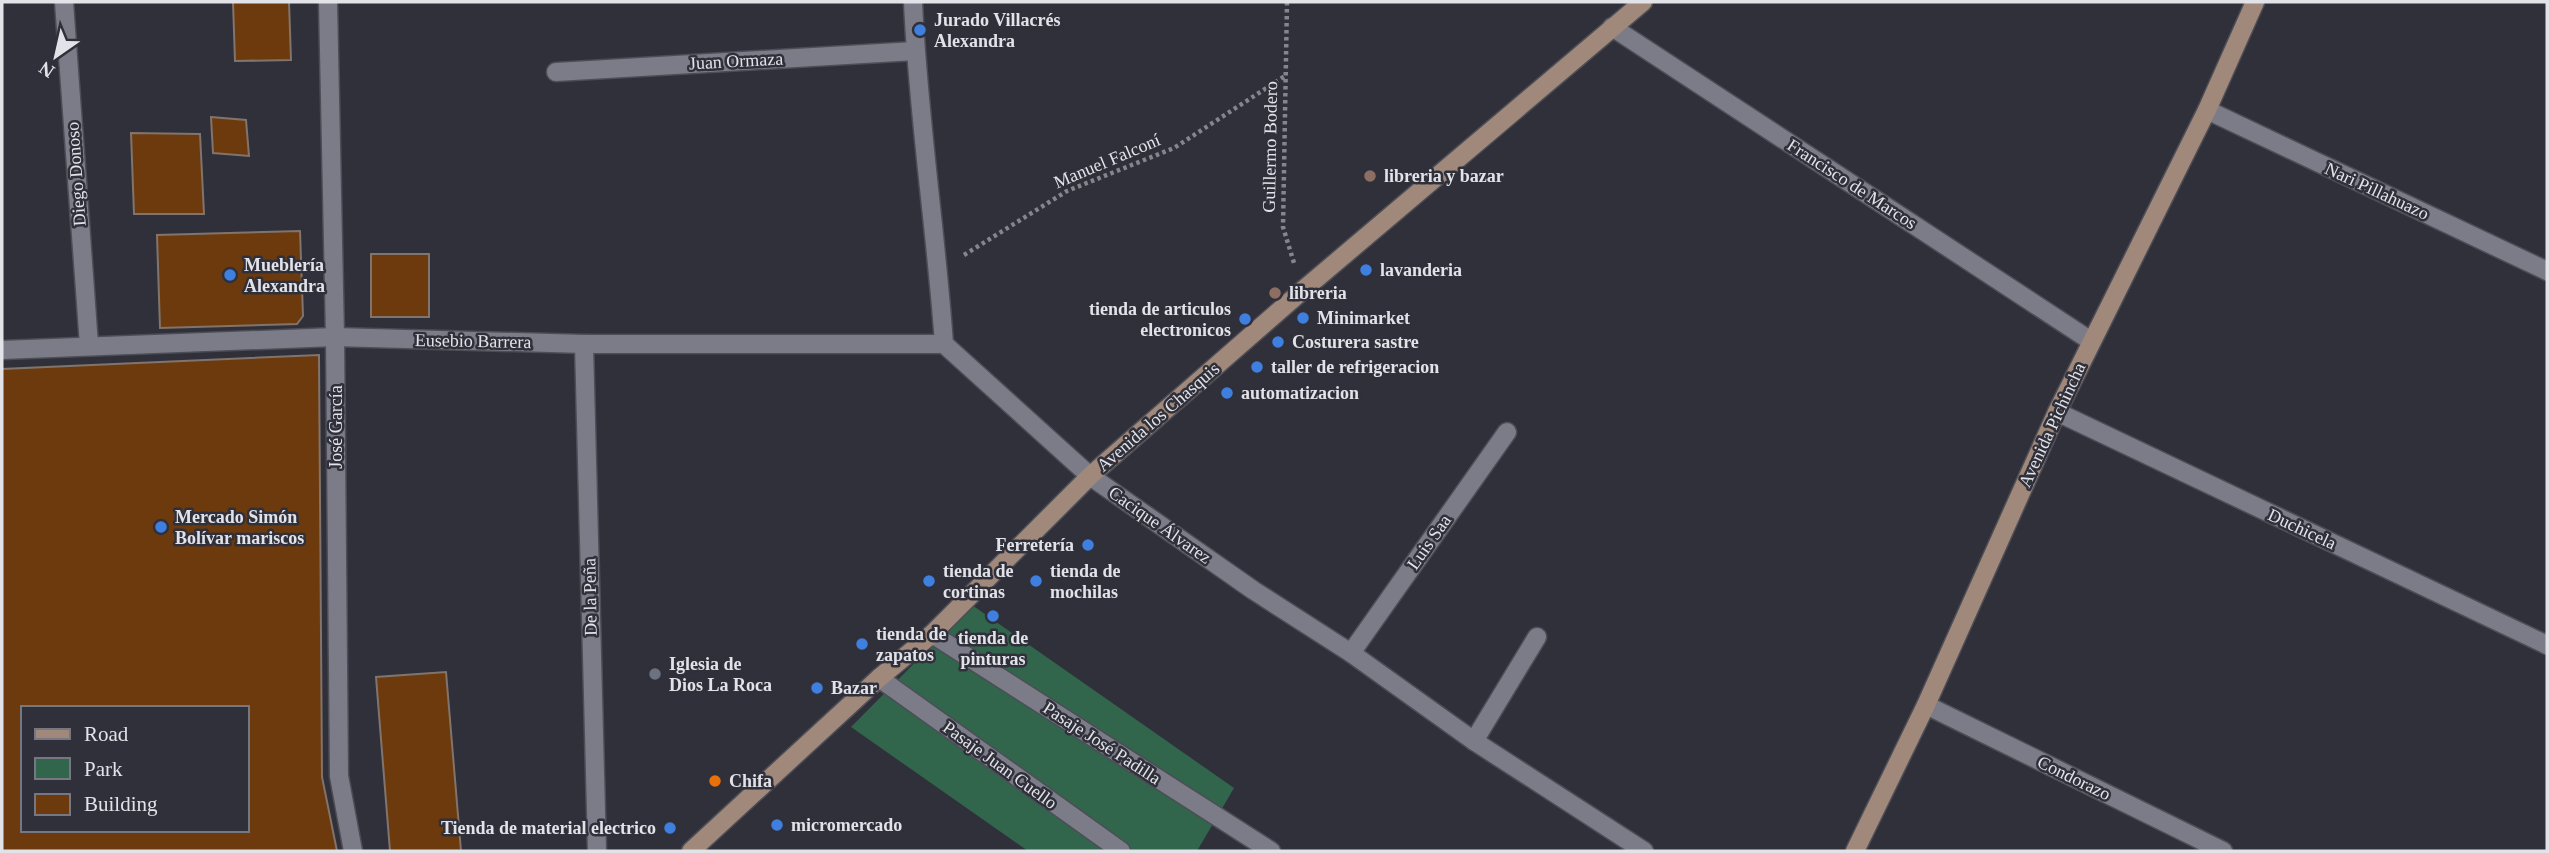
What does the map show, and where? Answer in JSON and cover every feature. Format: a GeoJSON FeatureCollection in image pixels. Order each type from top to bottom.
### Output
{"type":"FeatureCollection","features":[{"type":"Feature","properties":{"kind":"main road","name":"Avenida los Chasquis"},"geometry":{"type":"LineString","coordinates":[[691,851],[879,678],[932,634],[1090,476],[1303,290],[1643,2]]}},
{"type":"Feature","properties":{"kind":"main road","name":"Avenida Pichincha"},"geometry":{"type":"LineString","coordinates":[[1855,851],[1926,705],[2057,412],[2207,110],[2255,2]]}},
{"type":"Feature","properties":{"kind":"street","name":"Diego Donoso"},"geometry":{"type":"LineString","coordinates":[[64,2],[89,345]]}},
{"type":"Feature","properties":{"kind":"street","name":"José García"},"geometry":{"type":"LineString","coordinates":[[328,2],[335,337],[339,776],[353,851]]}},
{"type":"Feature","properties":{"kind":"street"},"geometry":{"type":"LineString","coordinates":[[913,2],[915,51],[939,270],[944,344]]}},
{"type":"Feature","properties":{"kind":"street","name":"Francisco de Marcos"},"geometry":{"type":"LineString","coordinates":[[1612,27],[2091,341]]}},
{"type":"Feature","properties":{"kind":"street","name":"Juan Ormaza"},"geometry":{"type":"LineString","coordinates":[[556,72],[915,51]]}},
{"type":"Feature","properties":{"kind":"street","name":"Nari Pillahuazo"},"geometry":{"type":"LineString","coordinates":[[2207,110],[2547,271]]}},
{"type":"Feature","properties":{"kind":"street","name":"Eusebio Barrera"},"geometry":{"type":"LineString","coordinates":[[2,350],[335,337],[584,344],[944,344]]}},
{"type":"Feature","properties":{"kind":"street","name":"De la Peña"},"geometry":{"type":"LineString","coordinates":[[584,344],[597,851]]}},
{"type":"Feature","properties":{"kind":"street","name":"Cacique Álvarez"},"geometry":{"type":"LineString","coordinates":[[944,344],[1090,476],[1253,590],[1351,653],[1475,741],[1644,851]]}},
{"type":"Feature","properties":{"kind":"street","name":"Duchicela"},"geometry":{"type":"LineString","coordinates":[[2057,412],[2547,645]]}},
{"type":"Feature","properties":{"kind":"street","name":"Luis Saa"},"geometry":{"type":"LineString","coordinates":[[1351,653],[1507,432]]}},
{"type":"Feature","properties":{"kind":"street","name":"Pasaje José Padilla"},"geometry":{"type":"LineString","coordinates":[[932,634],[1271,851]]}},
{"type":"Feature","properties":{"kind":"street"},"geometry":{"type":"LineString","coordinates":[[1475,741],[1537,637]]}},
{"type":"Feature","properties":{"kind":"street","name":"Pasaje Juan Cuello"},"geometry":{"type":"LineString","coordinates":[[879,678],[1121,851]]}},
{"type":"Feature","properties":{"kind":"street","name":"Condorazo"},"geometry":{"type":"LineString","coordinates":[[1926,705],[2223,851]]}},
{"type":"Feature","properties":{"kind":"path","name":"Guillermo Bodero"},"geometry":{"type":"LineString","coordinates":[[1287,2],[1283,227],[1303,290]]}},
{"type":"Feature","properties":{"kind":"path","name":"Manuel Falconí"},"geometry":{"type":"LineString","coordinates":[[939,270],[1067,191],[1174,148],[1285,76]]}},
{"type":"Feature","properties":{"kind":"green space"},"geometry":{"type":"Polygon","coordinates":[[[972,605],[1234,788],[1197,851],[1028,851],[851,727],[972,605]]]}},
{"type":"Feature","properties":{"kind":"building"},"geometry":{"type":"Polygon","coordinates":[[[233,2],[289,2],[291,60],[235,61],[233,2]]]}},
{"type":"Feature","properties":{"kind":"building"},"geometry":{"type":"Polygon","coordinates":[[[211,117],[246,120],[249,156],[213,153],[211,117]]]}},
{"type":"Feature","properties":{"kind":"building"},"geometry":{"type":"Polygon","coordinates":[[[131,133],[200,134],[204,214],[134,214],[131,133]]]}},
{"type":"Feature","properties":{"kind":"building","name":"Mueblería Alexandra"},"geometry":{"type":"Polygon","coordinates":[[[300,231],[303,316],[297,324],[160,328],[157,235],[300,231]]]}},
{"type":"Feature","properties":{"kind":"building"},"geometry":{"type":"Polygon","coordinates":[[[371,254],[429,254],[429,317],[371,317],[371,254]]]}},
{"type":"Feature","properties":{"kind":"building","name":"Mercado Simón Bolívar mariscos"},"geometry":{"type":"Polygon","coordinates":[[[319,355],[322,777],[337,851],[2,851],[2,369],[319,355]]]}},
{"type":"Feature","properties":{"kind":"building"},"geometry":{"type":"Polygon","coordinates":[[[446,672],[461,851],[390,851],[376,677],[446,672]]]}},
{"type":"Feature","properties":{"kind":"place","name":"Jurado Villacrés Alexandra"},"geometry":{"type":"Point","coordinates":[920,30]}},
{"type":"Feature","properties":{"kind":"place","name":"libreria y bazar"},"geometry":{"type":"Point","coordinates":[1370,176]}},
{"type":"Feature","properties":{"kind":"place","name":"lavanderia"},"geometry":{"type":"Point","coordinates":[1366,270]}},
{"type":"Feature","properties":{"kind":"place","name":"Mueblería Alexandra"},"geometry":{"type":"Point","coordinates":[230,275]}},
{"type":"Feature","properties":{"kind":"place","name":"libreria"},"geometry":{"type":"Point","coordinates":[1275,293]}},
{"type":"Feature","properties":{"kind":"place","name":"Minimarket"},"geometry":{"type":"Point","coordinates":[1303,318]}},
{"type":"Feature","properties":{"kind":"place","name":"tienda de articulos electronicos"},"geometry":{"type":"Point","coordinates":[1245,319]}},
{"type":"Feature","properties":{"kind":"place","name":"Costurera sastre"},"geometry":{"type":"Point","coordinates":[1278,342]}},
{"type":"Feature","properties":{"kind":"place","name":"taller de refrigeracion"},"geometry":{"type":"Point","coordinates":[1257,367]}},
{"type":"Feature","properties":{"kind":"place","name":"automatizacion"},"geometry":{"type":"Point","coordinates":[1227,393]}},
{"type":"Feature","properties":{"kind":"place","name":"Mercado Simón Bolívar mariscos"},"geometry":{"type":"Point","coordinates":[161,527]}},
{"type":"Feature","properties":{"kind":"place","name":"Ferretería"},"geometry":{"type":"Point","coordinates":[1088,545]}},
{"type":"Feature","properties":{"kind":"place","name":"tienda de cortinas"},"geometry":{"type":"Point","coordinates":[929,581]}},
{"type":"Feature","properties":{"kind":"place","name":"tienda de mochilas"},"geometry":{"type":"Point","coordinates":[1036,581]}},
{"type":"Feature","properties":{"kind":"place","name":"tienda de pinturas"},"geometry":{"type":"Point","coordinates":[993,616]}},
{"type":"Feature","properties":{"kind":"place","name":"tienda de zapatos"},"geometry":{"type":"Point","coordinates":[862,644]}},
{"type":"Feature","properties":{"kind":"place","name":"Iglesia de Dios La Roca"},"geometry":{"type":"Point","coordinates":[655,674]}},
{"type":"Feature","properties":{"kind":"place","name":"Bazar"},"geometry":{"type":"Point","coordinates":[817,688]}},
{"type":"Feature","properties":{"kind":"place","name":"Chifa"},"geometry":{"type":"Point","coordinates":[715,781]}},
{"type":"Feature","properties":{"kind":"place","name":"micromercado"},"geometry":{"type":"Point","coordinates":[777,825]}},
{"type":"Feature","properties":{"kind":"place","name":"Tienda de material electrico"},"geometry":{"type":"Point","coordinates":[670,828]}}]}
